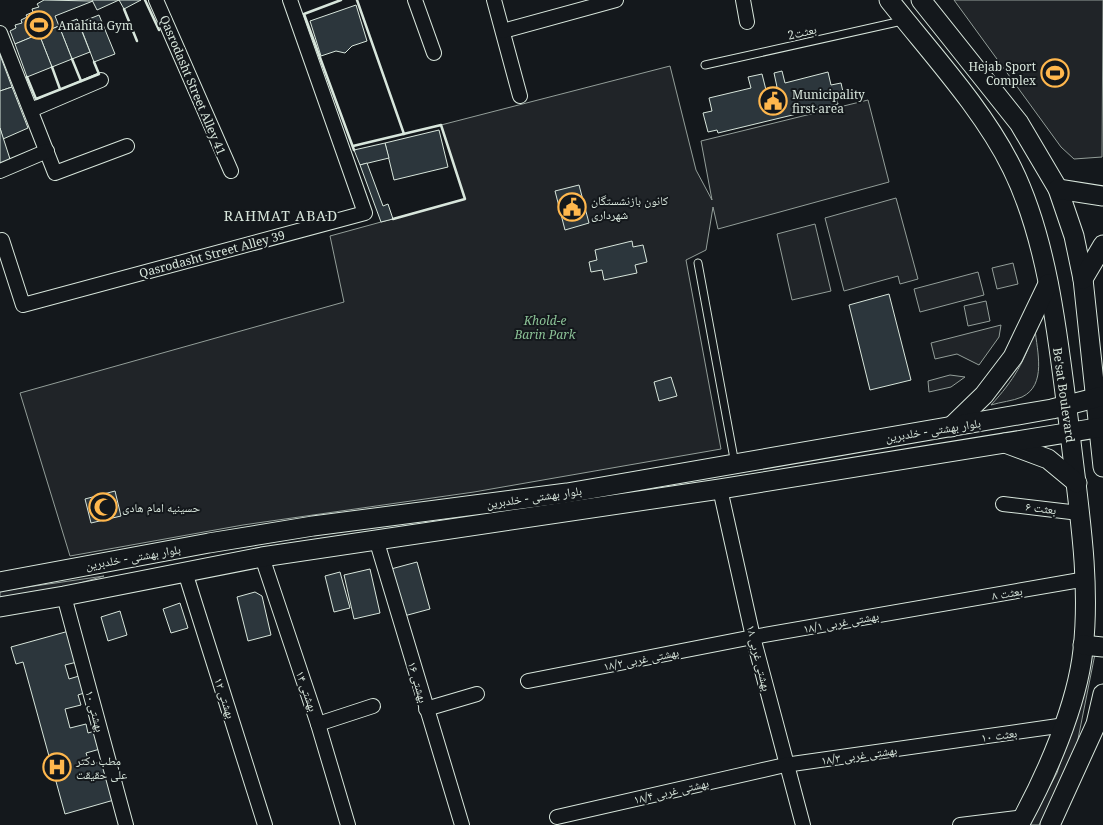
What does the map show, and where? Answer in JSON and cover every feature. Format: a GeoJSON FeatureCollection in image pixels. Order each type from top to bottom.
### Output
{"type":"FeatureCollection","features":[{"type":"Feature","properties":{"kind":"main road","name":"Be'sat Boulevard"},"geometry":{"type":"LineString","coordinates":[[888,0],[997,140],[1013,170],[1037,230],[1048,284],[1077,483],[1086,579],[1083,645],[1065,725],[1021,821]]}},
{"type":"Feature","properties":{"kind":"main road"},"geometry":{"type":"LineString","coordinates":[[921,0],[1019,123],[1058,189],[1074,236],[1083,279],[1088,341],[1100,397],[1103,467]]}},
{"type":"Feature","properties":{"kind":"main road"},"geometry":{"type":"LineString","coordinates":[[1058,189],[1103,196]]}},
{"type":"Feature","properties":{"kind":"main road"},"geometry":{"type":"LineString","coordinates":[[1083,279],[1103,245]]}},
{"type":"Feature","properties":{"kind":"main road"},"geometry":{"type":"LineString","coordinates":[[951,427],[984,395],[1013,357],[1048,284]]}},
{"type":"Feature","properties":{"kind":"main road"},"geometry":{"type":"LineString","coordinates":[[1088,341],[1103,352]]}},
{"type":"Feature","properties":{"kind":"main road","name":"بلوار بهشتی - خلدبرین"},"geometry":{"type":"LineString","coordinates":[[0,582],[129,557],[314,526],[567,493],[857,441],[901,436],[951,427],[1067,406],[1100,397]]}},
{"type":"Feature","properties":{"kind":"main road","name":"بلوار بهشتی - خلدبرین"},"geometry":{"type":"LineString","coordinates":[[0,607],[262,557],[720,489],[1102,427]]}},
{"type":"Feature","properties":{"kind":"main road"},"geometry":{"type":"LineString","coordinates":[[901,436],[905,458]]}},
{"type":"Feature","properties":{"kind":"main road"},"geometry":{"type":"LineString","coordinates":[[1004,442],[1048,459],[1077,483]]}},
{"type":"Feature","properties":{"kind":"main road"},"geometry":{"type":"LineString","coordinates":[[129,557],[135,581]]}},
{"type":"Feature","properties":{"kind":"main road"},"geometry":{"type":"LineString","coordinates":[[1083,645],[1103,647]]}},
{"type":"Feature","properties":{"kind":"main road"},"geometry":{"type":"LineString","coordinates":[[1050,825],[1100,724],[1103,694]]}},
{"type":"Feature","properties":{"kind":"street","name":"Qasrodasht Street Alley 41"},"geometry":{"type":"LineString","coordinates":[[156,0],[230,171]]}},
{"type":"Feature","properties":{"kind":"street","name":"Qasrodasht Street Alley 39"},"geometry":{"type":"LineString","coordinates":[[2,240],[23,305],[365,213],[290,0]]}},
{"type":"Feature","properties":{"kind":"street"},"geometry":{"type":"LineString","coordinates":[[415,0],[434,52]]}},
{"type":"Feature","properties":{"kind":"street"},"geometry":{"type":"LineString","coordinates":[[494,0],[520,96]]}},
{"type":"Feature","properties":{"kind":"street"},"geometry":{"type":"LineString","coordinates":[[503,31],[616,0]]}},
{"type":"Feature","properties":{"kind":"street"},"geometry":{"type":"LineString","coordinates":[[743,0],[747,22]]}},
{"type":"Feature","properties":{"kind":"street"},"geometry":{"type":"LineString","coordinates":[[0,33],[55,172],[127,146]]}},
{"type":"Feature","properties":{"kind":"street"},"geometry":{"type":"LineString","coordinates":[[31,110],[101,80]]}},
{"type":"Feature","properties":{"kind":"street"},"geometry":{"type":"LineString","coordinates":[[0,171],[47,151]]}},
{"type":"Feature","properties":{"kind":"street","name":"بهشتی غربی ۱۸"},"geometry":{"type":"LineString","coordinates":[[720,489],[785,765],[803,825]]}},
{"type":"Feature","properties":{"kind":"street","name":"۶ بعثت"},"geometry":{"type":"LineString","coordinates":[[1003,504],[1079,513]]}},
{"type":"Feature","properties":{"kind":"street","name":"۱۶ بهشتی"},"geometry":{"type":"LineString","coordinates":[[376,539],[462,825]]}},
{"type":"Feature","properties":{"kind":"street","name":"۱۴ بهشتی"},"geometry":{"type":"LineString","coordinates":[[262,557],[318,724],[348,825]]}},
{"type":"Feature","properties":{"kind":"street","name":"۱۲ بهشتی"},"geometry":{"type":"LineString","coordinates":[[185,572],[265,825]]}},
{"type":"Feature","properties":{"kind":"street","name":"۸ بعثت"},"geometry":{"type":"LineString","coordinates":[[929,606],[1086,579]]}},
{"type":"Feature","properties":{"kind":"street","name":"۱۰ بهشتی"},"geometry":{"type":"LineString","coordinates":[[64,596],[126,825]]}},
{"type":"Feature","properties":{"kind":"street","name":"بهشتی غربی ۱۸/۱"},"geometry":{"type":"LineString","coordinates":[[754,638],[929,606]]}},
{"type":"Feature","properties":{"kind":"street","name":"بهشتی غربی ۱۸/۲"},"geometry":{"type":"LineString","coordinates":[[528,681],[754,638]]}},
{"type":"Feature","properties":{"kind":"street"},"geometry":{"type":"LineString","coordinates":[[426,709],[477,694]]}},
{"type":"Feature","properties":{"kind":"street"},"geometry":{"type":"LineString","coordinates":[[318,724],[373,706]]}},
{"type":"Feature","properties":{"kind":"street","name":"۱۰ بعثت"},"geometry":{"type":"LineString","coordinates":[[932,744],[1065,725]]}},
{"type":"Feature","properties":{"kind":"street","name":"بهشتی غربی ۱۸/۳"},"geometry":{"type":"LineString","coordinates":[[785,765],[932,744]]}},
{"type":"Feature","properties":{"kind":"street","name":"بهشتی غربی ۱۸/۴"},"geometry":{"type":"LineString","coordinates":[[557,817],[785,765]]}},
{"type":"Feature","properties":{"kind":"street"},"geometry":{"type":"LineString","coordinates":[[960,825],[1021,821]]}},
{"type":"Feature","properties":{"kind":"lane","name":"2بعثت"},"geometry":{"type":"LineString","coordinates":[[705,65],[904,20]]}},
{"type":"Feature","properties":{"kind":"lane"},"geometry":{"type":"LineString","coordinates":[[698,263],[735,464]]}},
{"type":"Feature","properties":{"kind":"green space","name":"Hejab Sport Complex"},"geometry":{"type":"Polygon","coordinates":[[[954,0],[1103,0],[1102,157],[1074,159],[1061,147],[954,0]]]}},
{"type":"Feature","properties":{"kind":"green space","name":"Khold-e Barin Park"},"geometry":{"type":"Polygon","coordinates":[[[670,66],[696,170],[712,200],[701,141],[868,100],[889,182],[718,229],[713,207],[706,250],[686,260],[721,449],[474,492],[243,525],[70,556],[20,393],[344,302],[330,236],[465,199],[441,125],[670,66]]]}},
{"type":"Feature","properties":{"kind":"green space"},"geometry":{"type":"Polygon","coordinates":[[[896,198],[918,279],[900,284],[898,276],[844,291],[825,218],[896,198]]]}},
{"type":"Feature","properties":{"kind":"green space"},"geometry":{"type":"Polygon","coordinates":[[[815,224],[831,291],[792,300],[777,234],[815,224]]]}},
{"type":"Feature","properties":{"kind":"green space"},"geometry":{"type":"Polygon","coordinates":[[[1013,263],[1018,284],[997,289],[992,268],[1013,263]]]}},
{"type":"Feature","properties":{"kind":"green space"},"geometry":{"type":"Polygon","coordinates":[[[978,272],[984,295],[920,312],[914,289],[978,272]]]}},
{"type":"Feature","properties":{"kind":"green space"},"geometry":{"type":"Polygon","coordinates":[[[986,301],[990,321],[968,326],[964,306],[986,301]]]}},
{"type":"Feature","properties":{"kind":"green space"},"geometry":{"type":"Polygon","coordinates":[[[1001,325],[999,337],[979,365],[957,354],[935,359],[931,343],[1001,325]]]}},
{"type":"Feature","properties":{"kind":"green space"},"geometry":{"type":"Polygon","coordinates":[[[1035,329],[1039,367],[1035,384],[1030,392],[1022,397],[991,405],[1018,370],[1035,329]]]}},
{"type":"Feature","properties":{"kind":"green space"},"geometry":{"type":"Polygon","coordinates":[[[950,375],[965,377],[951,387],[929,392],[928,381],[950,375]]]}},
{"type":"Feature","properties":{"kind":"green space"},"geometry":{"type":"Polygon","coordinates":[[[104,576],[49,592],[0,602],[0,591],[104,576]]]}},
{"type":"Feature","properties":{"kind":"green space"},"geometry":{"type":"Polygon","coordinates":[[[1090,652],[1095,654],[1077,744],[1062,781],[1039,825],[1029,825],[1057,773],[1076,714],[1090,652]]]}},
{"type":"Feature","properties":{"kind":"building"},"geometry":{"type":"Polygon","coordinates":[[[44,0],[93,1],[55,16],[59,26],[15,44],[10,31],[16,28],[15,25],[22,23],[21,20],[33,12],[32,9],[39,7],[37,4],[44,0]]]}},
{"type":"Feature","properties":{"kind":"building"},"geometry":{"type":"Polygon","coordinates":[[[92,0],[119,0],[97,10],[92,0]]]}},
{"type":"Feature","properties":{"kind":"building"},"geometry":{"type":"Polygon","coordinates":[[[119,0],[141,0],[124,9],[119,0]]]}},
{"type":"Feature","properties":{"kind":"building"},"geometry":{"type":"Polygon","coordinates":[[[356,5],[367,41],[352,46],[345,53],[336,51],[321,56],[310,21],[356,5]]]}},
{"type":"Feature","properties":{"kind":"building"},"geometry":{"type":"Polygon","coordinates":[[[99,15],[115,54],[94,62],[79,23],[99,15]]]}},
{"type":"Feature","properties":{"kind":"building"},"geometry":{"type":"Polygon","coordinates":[[[77,19],[90,52],[72,59],[59,26],[77,19]]]}},
{"type":"Feature","properties":{"kind":"building"},"geometry":{"type":"Polygon","coordinates":[[[59,26],[72,59],[52,67],[39,34],[59,26]]]}},
{"type":"Feature","properties":{"kind":"building"},"geometry":{"type":"Polygon","coordinates":[[[39,34],[52,67],[27,77],[15,44],[39,34]]]}},
{"type":"Feature","properties":{"kind":"building"},"geometry":{"type":"Polygon","coordinates":[[[0,55],[12,87],[0,91],[0,55]]]}},
{"type":"Feature","properties":{"kind":"building","name":"Municipality first area"},"geometry":{"type":"Polygon","coordinates":[[[782,71],[785,83],[828,72],[831,85],[841,83],[843,92],[835,94],[838,104],[718,133],[717,130],[708,132],[703,113],[712,111],[709,98],[751,88],[748,77],[762,74],[766,90],[777,87],[774,73],[782,71]]]}},
{"type":"Feature","properties":{"kind":"building"},"geometry":{"type":"Polygon","coordinates":[[[12,87],[28,128],[3,139],[0,128],[0,91],[12,87]]]}},
{"type":"Feature","properties":{"kind":"building"},"geometry":{"type":"Polygon","coordinates":[[[0,128],[10,159],[0,164],[0,128]]]}},
{"type":"Feature","properties":{"kind":"building"},"geometry":{"type":"Polygon","coordinates":[[[439,130],[448,167],[394,180],[385,143],[439,130]]]}},
{"type":"Feature","properties":{"kind":"building"},"geometry":{"type":"Polygon","coordinates":[[[385,143],[389,158],[360,165],[354,150],[385,143]]]}},
{"type":"Feature","properties":{"kind":"building"},"geometry":{"type":"Polygon","coordinates":[[[367,163],[383,206],[388,204],[393,219],[381,222],[360,165],[367,163]]]}},
{"type":"Feature","properties":{"kind":"building","name":"کانون بازنشستگان شهرداری"},"geometry":{"type":"Polygon","coordinates":[[[579,185],[589,223],[565,230],[555,191],[579,185]]]}},
{"type":"Feature","properties":{"kind":"building"},"geometry":{"type":"Polygon","coordinates":[[[632,241],[633,247],[643,245],[647,262],[635,265],[637,273],[604,280],[602,270],[591,272],[589,262],[597,260],[595,250],[632,241]]]}},
{"type":"Feature","properties":{"kind":"building"},"geometry":{"type":"Polygon","coordinates":[[[889,294],[911,380],[870,390],[849,305],[889,294]]]}},
{"type":"Feature","properties":{"kind":"building"},"geometry":{"type":"Polygon","coordinates":[[[671,377],[677,396],[659,401],[654,382],[671,377]]]}},
{"type":"Feature","properties":{"kind":"building","name":"حسینیه امام هادی"},"geometry":{"type":"Polygon","coordinates":[[[115,491],[121,516],[91,523],[85,499],[115,491]]]}},
{"type":"Feature","properties":{"kind":"building"},"geometry":{"type":"Polygon","coordinates":[[[417,562],[430,609],[404,616],[391,569],[417,562]]]}},
{"type":"Feature","properties":{"kind":"building"},"geometry":{"type":"Polygon","coordinates":[[[370,569],[380,613],[354,619],[344,575],[370,569]]]}},
{"type":"Feature","properties":{"kind":"building"},"geometry":{"type":"Polygon","coordinates":[[[340,572],[350,608],[334,612],[325,576],[340,572]]]}},
{"type":"Feature","properties":{"kind":"building"},"geometry":{"type":"Polygon","coordinates":[[[255,592],[262,596],[271,635],[248,641],[237,597],[255,592]]]}},
{"type":"Feature","properties":{"kind":"building"},"geometry":{"type":"Polygon","coordinates":[[[180,603],[188,628],[171,633],[163,609],[180,603]]]}},
{"type":"Feature","properties":{"kind":"building"},"geometry":{"type":"Polygon","coordinates":[[[120,611],[127,635],[108,641],[101,617],[120,611]]]}},
{"type":"Feature","properties":{"kind":"building"},"geometry":{"type":"Polygon","coordinates":[[[69,631],[77,662],[65,665],[69,679],[79,676],[84,693],[78,695],[81,705],[65,709],[70,728],[86,724],[88,733],[95,731],[100,749],[86,753],[90,765],[103,761],[114,800],[65,814],[23,662],[16,664],[11,647],[69,631]]]}},
{"type":"Feature","properties":{"kind":"wall"},"geometry":{"type":"LineString","coordinates":[[145,0],[159,30]]}},
{"type":"Feature","properties":{"kind":"wall"},"geometry":{"type":"LineString","coordinates":[[341,0],[304,14],[354,150]]}},
{"type":"Feature","properties":{"kind":"wall"},"geometry":{"type":"LineString","coordinates":[[357,0],[404,134]]}},
{"type":"Feature","properties":{"kind":"wall"},"geometry":{"type":"LineString","coordinates":[[124,9],[137,41]]}},
{"type":"Feature","properties":{"kind":"wall"},"geometry":{"type":"LineString","coordinates":[[72,59],[81,81]]}},
{"type":"Feature","properties":{"kind":"wall"},"geometry":{"type":"LineString","coordinates":[[27,77],[36,99],[99,74],[94,62]]}},
{"type":"Feature","properties":{"kind":"wall"},"geometry":{"type":"LineString","coordinates":[[52,67],[60,89]]}},
{"type":"Feature","properties":{"kind":"wall"},"geometry":{"type":"LineString","coordinates":[[353,146],[441,125],[465,199],[393,219]]}},
{"type":"Feature","properties":{"kind":"place","name":"Anahita Gym"},"geometry":{"type":"Point","coordinates":[39,25]}},
{"type":"Feature","properties":{"kind":"place","name":"Hejab Sport Complex"},"geometry":{"type":"Point","coordinates":[1055,73]}},
{"type":"Feature","properties":{"kind":"place","name":"Municipality first area"},"geometry":{"type":"Point","coordinates":[773,101]}},
{"type":"Feature","properties":{"kind":"place","name":"کانون بازنشستگان شهرداری"},"geometry":{"type":"Point","coordinates":[572,207]}},
{"type":"Feature","properties":{"kind":"place","name":"حسینیه امام هادی"},"geometry":{"type":"Point","coordinates":[103,507]}},
{"type":"Feature","properties":{"kind":"place","name":"مطب دکتر علی حقیقت"},"geometry":{"type":"Point","coordinates":[57,767]}},
{"type":"Feature","properties":{"kind":"district","name":"RAHMAT ABAD"},"geometry":{"type":"Point","coordinates":[281,215]}}]}
